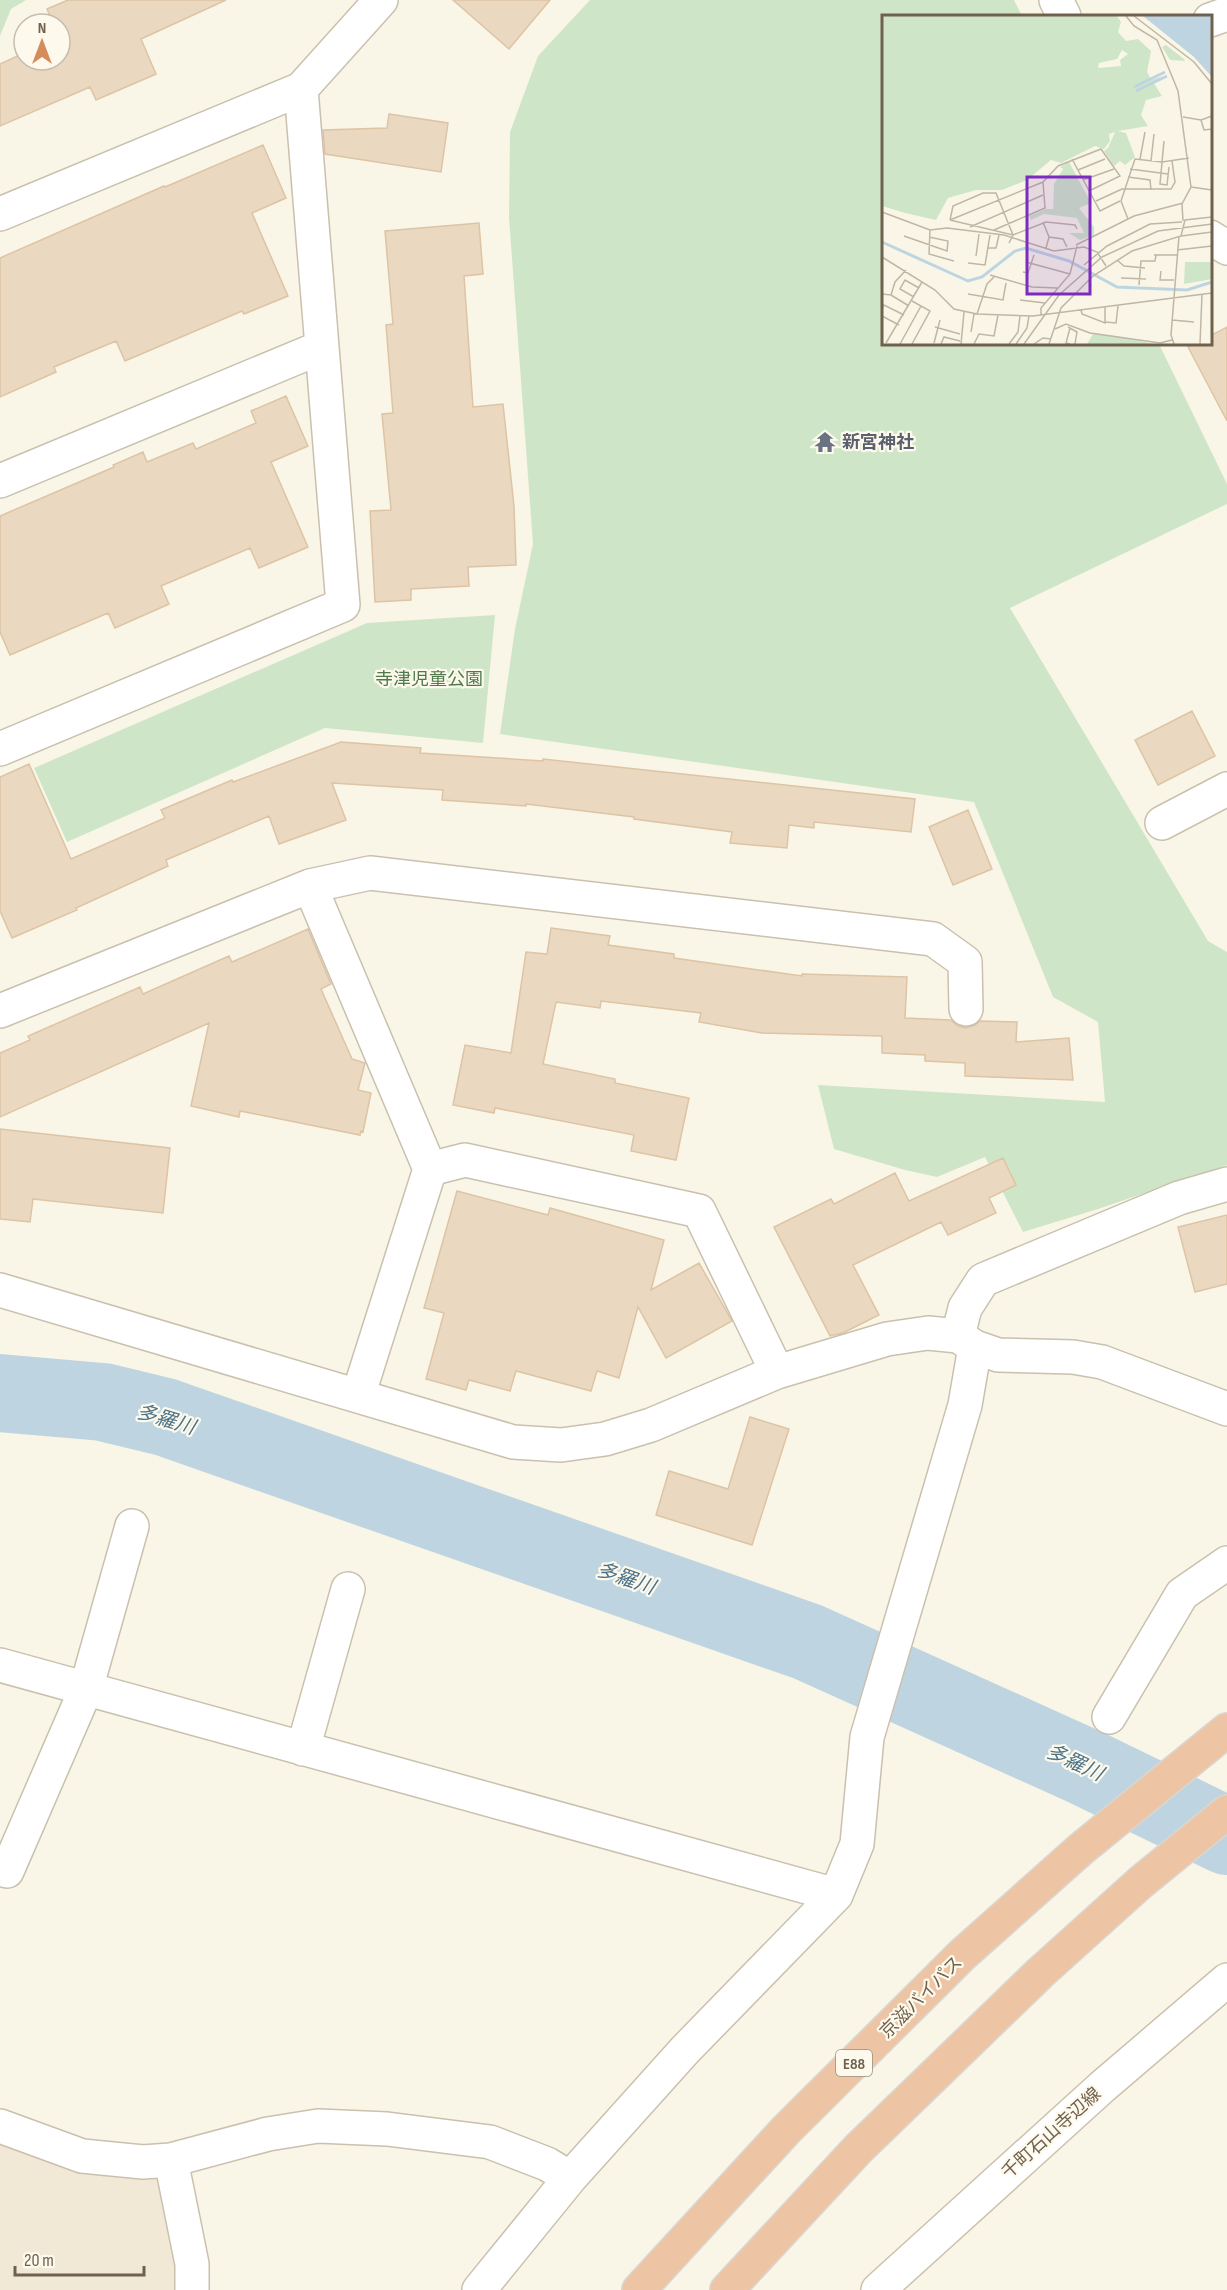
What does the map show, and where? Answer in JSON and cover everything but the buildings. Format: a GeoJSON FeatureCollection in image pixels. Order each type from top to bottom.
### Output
{"type":"FeatureCollection","features":[{"type":"Feature","properties":{"kind":"highway","name":"京滋バイパス"},"geometry":{"type":"LineString","coordinates":[[639,2290],[786,2130],[962,1955],[1081,1849],[1227,1730]]}},
{"type":"Feature","properties":{"kind":"highway"},"geometry":{"type":"LineString","coordinates":[[728,2290],[858,2149],[1040,1973],[1141,1882],[1227,1812]]}},
{"type":"Feature","properties":{"kind":"street"},"geometry":{"type":"LineString","coordinates":[[0,214],[301,90],[381,0]]}},
{"type":"Feature","properties":{"kind":"street"},"geometry":{"type":"LineString","coordinates":[[1056,0],[1064,15]]}},
{"type":"Feature","properties":{"kind":"street"},"geometry":{"type":"LineString","coordinates":[[1212,19],[1227,14]]}},
{"type":"Feature","properties":{"kind":"street"},"geometry":{"type":"LineString","coordinates":[[0,749],[343,605],[301,90]]}},
{"type":"Feature","properties":{"kind":"street"},"geometry":{"type":"LineString","coordinates":[[1212,238],[1227,248]]}},
{"type":"Feature","properties":{"kind":"street"},"geometry":{"type":"LineString","coordinates":[[0,481],[322,347]]}},
{"type":"Feature","properties":{"kind":"street"},"geometry":{"type":"LineString","coordinates":[[1162,823],[1227,789]]}},
{"type":"Feature","properties":{"kind":"street"},"geometry":{"type":"LineString","coordinates":[[0,1011],[310,886],[370,873],[933,939],[965,962],[966,1009]]}},
{"type":"Feature","properties":{"kind":"street"},"geometry":{"type":"LineString","coordinates":[[310,886],[430,1169],[358,1396]]}},
{"type":"Feature","properties":{"kind":"street"},"geometry":{"type":"LineString","coordinates":[[430,1169],[465,1160],[699,1211],[777,1372]]}},
{"type":"Feature","properties":{"kind":"street"},"geometry":{"type":"LineString","coordinates":[[479,2290],[570,2178],[685,2050],[836,1895],[857,1844],[867,1737],[965,1405],[965,1308],[983,1280],[1179,1198],[1227,1184]]}},
{"type":"Feature","properties":{"kind":"street"},"geometry":{"type":"LineString","coordinates":[[0,1290],[513,1442],[561,1445],[605,1440],[651,1425],[777,1372],[887,1339],[928,1333],[966,1342],[998,1355],[1073,1357],[1102,1362],[1227,1409]]}},
{"type":"Feature","properties":{"kind":"street"},"geometry":{"type":"LineString","coordinates":[[0,1869],[7,1871],[86,1689],[132,1526]]}},
{"type":"Feature","properties":{"kind":"street"},"geometry":{"type":"LineString","coordinates":[[1109,1717],[1182,1594],[1227,1563]]}},
{"type":"Feature","properties":{"kind":"street"},"geometry":{"type":"LineString","coordinates":[[303,1749],[348,1588]]}},
{"type":"Feature","properties":{"kind":"street"},"geometry":{"type":"LineString","coordinates":[[0,1665],[836,1895]]}},
{"type":"Feature","properties":{"kind":"street","name":"千町石山寺辺線"},"geometry":{"type":"LineString","coordinates":[[878,2290],[1102,2087],[1227,1980]]}},
{"type":"Feature","properties":{"kind":"street"},"geometry":{"type":"LineString","coordinates":[[0,2127],[82,2156],[143,2163],[171,2160],[268,2134],[318,2126],[387,2129],[490,2142],[547,2164],[570,2178]]}},
{"type":"Feature","properties":{"kind":"street"},"geometry":{"type":"LineString","coordinates":[[171,2160],[192,2264],[192,2290]]}},
{"type":"Feature","properties":{"kind":"street"},"geometry":{"type":"LineString","coordinates":[[913,2290],[987,2192]]}},
{"type":"Feature","properties":{"kind":"shaded area"},"geometry":{"type":"Polygon","coordinates":[[[0,2145],[66,2163],[160,2173],[175,2259],[176,2290],[0,2290],[0,2145]]]}},
{"type":"Feature","properties":{"kind":"green space"},"geometry":{"type":"Polygon","coordinates":[[[0,0],[26,0],[11,9],[0,36],[0,0]]]}},
{"type":"Feature","properties":{"kind":"green space"},"geometry":{"type":"Polygon","coordinates":[[[590,0],[1014,0],[1022,15],[882,15],[882,345],[1159,345],[1227,484],[1227,504],[1010,608],[1208,941],[1227,952],[1227,1165],[1023,1232],[985,1157],[937,1177],[834,1149],[818,1085],[1105,1102],[1098,1022],[1053,997],[974,802],[500,734],[515,629],[533,544],[509,218],[510,132],[538,56],[590,0]]]}},
{"type":"Feature","properties":{"kind":"green space","name":"寺津児童公園"},"geometry":{"type":"Polygon","coordinates":[[[495,615],[483,743],[325,728],[67,842],[34,768],[367,623],[495,615]]]}},
{"type":"Feature","properties":{"kind":"waterway","name":"多羅川"},"geometry":{"type":"LineString","coordinates":[[0,1393],[103,1402],[165,1417],[808,1642],[1083,1766],[1227,1836]]}},
{"type":"Feature","properties":{"kind":"place","name":"新宮神社"},"geometry":{"type":"Point","coordinates":[825,442]}}]}
